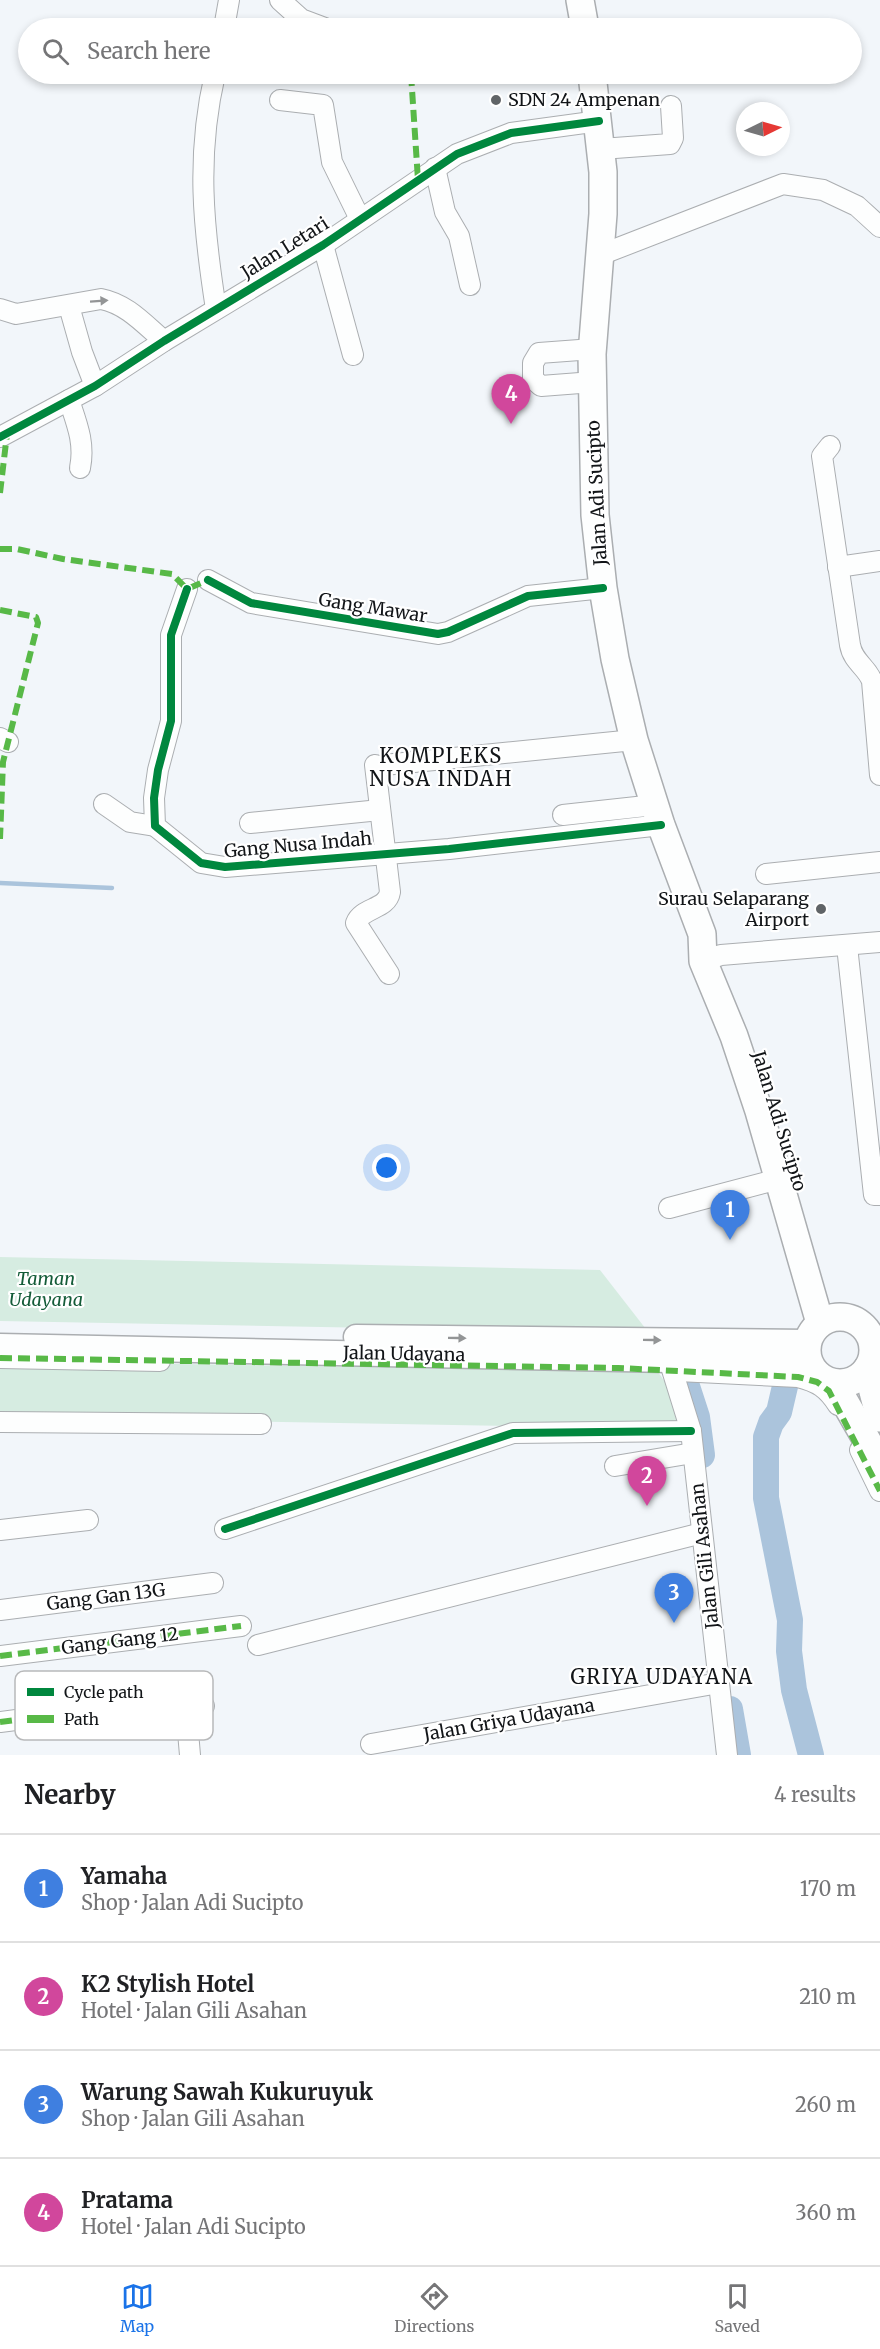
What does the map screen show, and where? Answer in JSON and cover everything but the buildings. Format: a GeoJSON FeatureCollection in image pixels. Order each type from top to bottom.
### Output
{"type":"FeatureCollection","features":[{"type":"Feature","properties":{"kind":"highway"},"geometry":{"type":"LineString","coordinates":[[580,0],[583,18]]}},
{"type":"Feature","properties":{"kind":"highway","name":"Jalan Adi Sucipto"},"geometry":{"type":"LineString","coordinates":[[590,84],[582,123],[601,149],[603,214],[593,349],[595,515],[603,588],[626,741],[658,815],[702,934],[776,1107],[818,1335]]}},
{"type":"Feature","properties":{"kind":"highway","name":"Jalan Adi Sucipto"},"geometry":{"type":"LineString","coordinates":[[712,958],[779,1179],[818,1335]]}},
{"type":"Feature","properties":{"kind":"highway"},"geometry":{"type":"LineString","coordinates":[[880,1418],[874,1355],[869,1333],[861,1324],[852,1319],[818,1335],[816,1373],[834,1383],[880,1463]]}},
{"type":"Feature","properties":{"kind":"highway"},"geometry":{"type":"LineString","coordinates":[[834,1383],[850,1382],[874,1355]]}},
{"type":"Feature","properties":{"kind":"main road","name":"Jalan Udayana"},"geometry":{"type":"LineString","coordinates":[[0,1330],[24,1339],[670,1365],[818,1335]]}},
{"type":"Feature","properties":{"kind":"main road","name":"Jalan Udayana"},"geometry":{"type":"LineString","coordinates":[[0,1346],[24,1339],[818,1335]]}},
{"type":"Feature","properties":{"kind":"street"},"geometry":{"type":"LineString","coordinates":[[226,18],[229,0]]}},
{"type":"Feature","properties":{"kind":"street"},"geometry":{"type":"LineString","coordinates":[[280,0],[299,18]]}},
{"type":"Feature","properties":{"kind":"street"},"geometry":{"type":"LineString","coordinates":[[213,84],[208,104],[202,180],[206,251],[216,309]]}},
{"type":"Feature","properties":{"kind":"street"},"geometry":{"type":"LineString","coordinates":[[280,100],[323,105],[332,162],[360,219]]}},
{"type":"Feature","properties":{"kind":"street"},"geometry":{"type":"LineString","coordinates":[[601,149],[670,144],[674,138],[671,106]]}},
{"type":"Feature","properties":{"kind":"street","name":"Jalan Letari"},"geometry":{"type":"LineString","coordinates":[[0,437],[96,386],[164,341],[323,245],[457,154],[511,133],[582,123]]}},
{"type":"Feature","properties":{"kind":"street"},"geometry":{"type":"LineString","coordinates":[[435,168],[445,212],[459,236],[470,285]]}},
{"type":"Feature","properties":{"kind":"street"},"geometry":{"type":"LineString","coordinates":[[600,255],[783,184],[823,190],[857,206],[880,227]]}},
{"type":"Feature","properties":{"kind":"street"},"geometry":{"type":"LineString","coordinates":[[323,245],[353,355]]}},
{"type":"Feature","properties":{"kind":"street"},"geometry":{"type":"LineString","coordinates":[[0,309],[16,314],[101,299],[125,307],[164,341]]}},
{"type":"Feature","properties":{"kind":"street"},"geometry":{"type":"LineString","coordinates":[[69,306],[82,352],[96,386]]}},
{"type":"Feature","properties":{"kind":"street"},"geometry":{"type":"LineString","coordinates":[[593,349],[539,353],[533,363],[534,379],[541,386],[593,382]]}},
{"type":"Feature","properties":{"kind":"street"},"geometry":{"type":"LineString","coordinates":[[69,400],[82,438],[84,451],[80,468]]}},
{"type":"Feature","properties":{"kind":"street"},"geometry":{"type":"LineString","coordinates":[[830,446],[822,456],[850,650],[855,660],[870,674],[877,701],[880,775]]}},
{"type":"Feature","properties":{"kind":"street"},"geometry":{"type":"LineString","coordinates":[[838,567],[880,561]]}},
{"type":"Feature","properties":{"kind":"street","name":"Gang Mawar"},"geometry":{"type":"LineString","coordinates":[[208,580],[251,603],[438,634],[448,632],[528,596],[603,588]]}},
{"type":"Feature","properties":{"kind":"street"},"geometry":{"type":"LineString","coordinates":[[104,804],[130,822],[155,826],[157,779],[171,721],[171,635],[187,589]]}},
{"type":"Feature","properties":{"kind":"street"},"geometry":{"type":"LineString","coordinates":[[389,974],[356,923],[359,916],[389,897],[390,884],[384,853],[385,832],[380,810],[379,765],[626,741]]}},
{"type":"Feature","properties":{"kind":"street"},"geometry":{"type":"LineString","coordinates":[[249,823],[380,810]]}},
{"type":"Feature","properties":{"kind":"street"},"geometry":{"type":"LineString","coordinates":[[563,816],[658,815]]}},
{"type":"Feature","properties":{"kind":"street","name":"Gang Nusa Indah"},"geometry":{"type":"LineString","coordinates":[[155,826],[201,863],[212,867],[384,853],[658,815]]}},
{"type":"Feature","properties":{"kind":"street"},"geometry":{"type":"LineString","coordinates":[[766,874],[880,862]]}},
{"type":"Feature","properties":{"kind":"street"},"geometry":{"type":"LineString","coordinates":[[712,958],[880,942]]}},
{"type":"Feature","properties":{"kind":"street"},"geometry":{"type":"LineString","coordinates":[[847,945],[877,1195]]}},
{"type":"Feature","properties":{"kind":"street"},"geometry":{"type":"LineString","coordinates":[[669,1208],[779,1179]]}},
{"type":"Feature","properties":{"kind":"street"},"geometry":{"type":"LineString","coordinates":[[0,1358],[670,1365],[775,1374],[817,1382],[829,1391],[841,1409],[880,1491]]}},
{"type":"Feature","properties":{"kind":"street","name":"Jalan Gili Asahan"},"geometry":{"type":"LineString","coordinates":[[670,1365],[691,1431],[727,1755]]}},
{"type":"Feature","properties":{"kind":"street"},"geometry":{"type":"LineString","coordinates":[[0,1422],[261,1424]]}},
{"type":"Feature","properties":{"kind":"street"},"geometry":{"type":"LineString","coordinates":[[225,1529],[513,1433],[691,1431]]}},
{"type":"Feature","properties":{"kind":"street"},"geometry":{"type":"LineString","coordinates":[[615,1466],[693,1453]]}},
{"type":"Feature","properties":{"kind":"street"},"geometry":{"type":"LineString","coordinates":[[0,1530],[88,1520]]}},
{"type":"Feature","properties":{"kind":"street"},"geometry":{"type":"LineString","coordinates":[[258,1645],[702,1533]]}},
{"type":"Feature","properties":{"kind":"street","name":"Gang Gan 13G"},"geometry":{"type":"LineString","coordinates":[[0,1610],[213,1583]]}},
{"type":"Feature","properties":{"kind":"street","name":"Gang Gang 12"},"geometry":{"type":"LineString","coordinates":[[0,1656],[241,1626]]}},
{"type":"Feature","properties":{"kind":"street","name":"Jalan Griya Udayana"},"geometry":{"type":"LineString","coordinates":[[370,1744],[719,1683]]}},
{"type":"Feature","properties":{"kind":"street"},"geometry":{"type":"LineString","coordinates":[[0,1722],[15,1720]]}},
{"type":"Feature","properties":{"kind":"street"},"geometry":{"type":"LineString","coordinates":[[189,1740],[190,1755]]}},
{"type":"Feature","properties":{"kind":"green space","name":"Taman Udayana"},"geometry":{"type":"Polygon","coordinates":[[[0,1257],[600,1270],[649,1333],[0,1321],[0,1257]]]}},
{"type":"Feature","properties":{"kind":"green space","name":"Taman Udayana"},"geometry":{"type":"Polygon","coordinates":[[[0,1361],[658,1372],[672,1392],[683,1429],[0,1417],[0,1361]]]}},
{"type":"Feature","properties":{"kind":"waterway"},"geometry":{"type":"LineString","coordinates":[[0,883],[112,888]]}},
{"type":"Feature","properties":{"kind":"waterway"},"geometry":{"type":"LineString","coordinates":[[684,1377],[697,1417],[702,1455]]}},
{"type":"Feature","properties":{"kind":"waterway"},"geometry":{"type":"LineString","coordinates":[[786,1382],[779,1412],[771,1423],[766,1437],[766,1498],[790,1620],[789,1651],[794,1690],[811,1755]]}},
{"type":"Feature","properties":{"kind":"waterway"},"geometry":{"type":"LineString","coordinates":[[730,1709],[738,1755]]}},
{"type":"Feature","properties":{"kind":"marked path"},"geometry":{"type":"LineString","coordinates":[[412,84],[418,180]]}},
{"type":"Feature","properties":{"kind":"marked path"},"geometry":{"type":"LineString","coordinates":[[0,493],[7,434]]}},
{"type":"Feature","properties":{"kind":"marked path"},"geometry":{"type":"LineString","coordinates":[[0,549],[17,549],[63,559],[172,574],[187,589],[208,580]]}},
{"type":"Feature","properties":{"kind":"marked path"},"geometry":{"type":"LineString","coordinates":[[0,610],[36,617],[38,623],[3,762],[0,839]]}},
{"type":"Feature","properties":{"kind":"marked path"},"geometry":{"type":"LineString","coordinates":[[0,1358],[618,1368],[798,1377],[817,1382],[829,1391],[880,1491]]}},
{"type":"Feature","properties":{"kind":"marked path"},"geometry":{"type":"LineString","coordinates":[[0,1656],[241,1626]]}},
{"type":"Feature","properties":{"kind":"marked path"},"geometry":{"type":"LineString","coordinates":[[0,1722],[15,1720]]}},
{"type":"Feature","properties":{"kind":"cycle path"},"geometry":{"type":"LineString","coordinates":[[0,437],[95,386],[164,341],[323,245],[457,154],[511,133],[599,121]]}},
{"type":"Feature","properties":{"kind":"cycle path"},"geometry":{"type":"LineString","coordinates":[[208,580],[251,603],[438,634],[448,632],[528,596],[603,588]]}},
{"type":"Feature","properties":{"kind":"cycle path"},"geometry":{"type":"LineString","coordinates":[[187,589],[171,635],[171,721],[158,770],[154,798],[155,826],[201,863],[225,867],[449,849],[661,825]]}},
{"type":"Feature","properties":{"kind":"cycle path"},"geometry":{"type":"LineString","coordinates":[[225,1529],[513,1433],[691,1431]]}},
{"type":"Feature","properties":{"kind":"place","name":"SDN 24 Ampenan"},"geometry":{"type":"Point","coordinates":[496,100]}},
{"type":"Feature","properties":{"kind":"place","name":"Pratama"},"geometry":{"type":"Point","coordinates":[511,424]}},
{"type":"Feature","properties":{"kind":"place","name":"Surau Selaparang Airport"},"geometry":{"type":"Point","coordinates":[821,909]}},
{"type":"Feature","properties":{"kind":"place","name":"Yamaha"},"geometry":{"type":"Point","coordinates":[730,1240]}},
{"type":"Feature","properties":{"kind":"place","name":"K2 Stylish Hotel"},"geometry":{"type":"Point","coordinates":[647,1506]}},
{"type":"Feature","properties":{"kind":"place","name":"Warung Sawah Kukuruyuk"},"geometry":{"type":"Point","coordinates":[674,1623]}},
{"type":"Feature","properties":{"kind":"district","name":"KOMPLEKS NUSA INDAH"},"geometry":{"type":"Point","coordinates":[441,768]}},
{"type":"Feature","properties":{"kind":"district","name":"GRIYA UDAYANA"},"geometry":{"type":"Point","coordinates":[662,1677]}}]}
